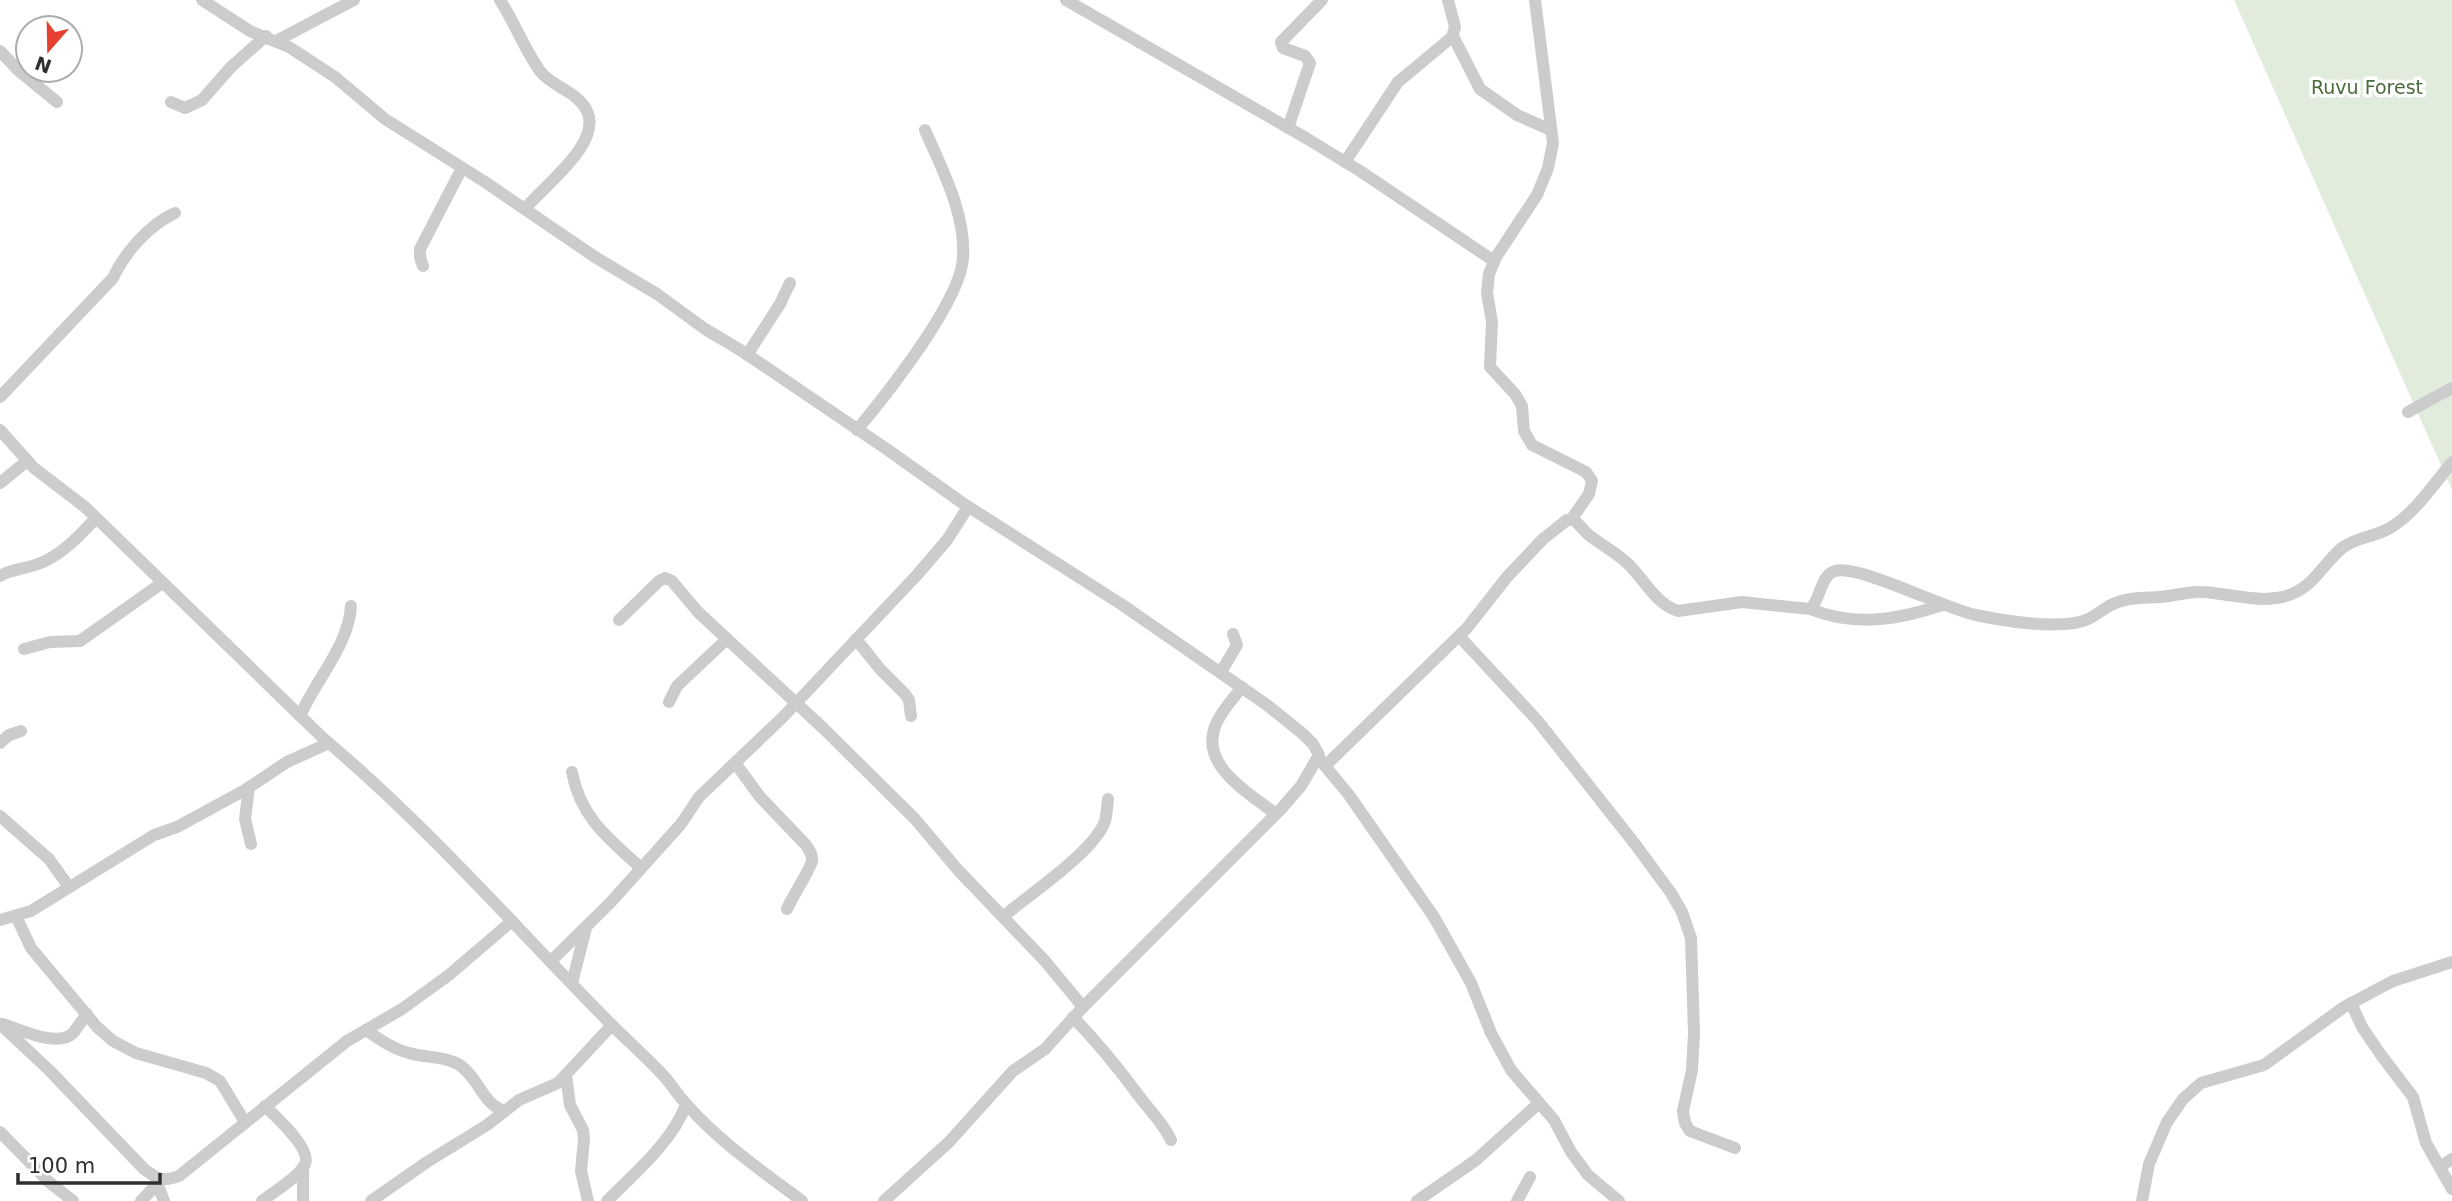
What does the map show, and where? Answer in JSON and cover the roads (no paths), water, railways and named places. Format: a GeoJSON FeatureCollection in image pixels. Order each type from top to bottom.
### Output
{"type":"FeatureCollection","features":[{"type":"Feature","properties":{"kind":"street"},"geometry":{"type":"LineString","coordinates":[[202,0],[250,31],[271,38],[320,67],[385,119],[595,257],[657,294],[968,507],[1111,597],[1221,672],[1303,734],[1313,744],[1321,762],[1349,795],[1434,917],[1471,983],[1491,1033],[1511,1070],[1554,1119],[1571,1152],[1602,1196],[1619,1201]]}},
{"type":"Feature","properties":{"kind":"street"},"geometry":{"type":"LineString","coordinates":[[171,102],[185,108],[202,100],[231,67],[271,38],[354,0]]}},
{"type":"Feature","properties":{"kind":"street"},"geometry":{"type":"LineString","coordinates":[[500,0],[541,73],[574,94],[586,110],[589,120],[589,132],[577,153],[525,209]]}},
{"type":"Feature","properties":{"kind":"street"},"geometry":{"type":"LineString","coordinates":[[1066,0],[1345,162],[1494,261]]}},
{"type":"Feature","properties":{"kind":"street"},"geometry":{"type":"LineString","coordinates":[[1289,128],[1310,63],[1305,56],[1283,48],[1281,42],[1322,0]]}},
{"type":"Feature","properties":{"kind":"street"},"geometry":{"type":"LineString","coordinates":[[1345,162],[1398,82],[1452,36],[1455,27],[1448,0]]}},
{"type":"Feature","properties":{"kind":"street"},"geometry":{"type":"LineString","coordinates":[[884,1201],[949,1142],[1013,1071],[1045,1049],[1083,1006],[1276,814],[1321,762],[1459,636],[1543,539],[1559,526],[1572,520],[1589,494],[1592,481],[1586,472],[1527,439],[1522,406],[1490,367],[1492,322],[1487,293],[1489,274],[1494,261],[1537,195],[1548,168],[1553,143],[1535,0]]}},
{"type":"Feature","properties":{"kind":"street"},"geometry":{"type":"LineString","coordinates":[[1452,36],[1480,89],[1517,115],[1551,130]]}},
{"type":"Feature","properties":{"kind":"street"},"geometry":{"type":"LineString","coordinates":[[0,51],[6,67],[57,103]]}},
{"type":"Feature","properties":{"kind":"street"},"geometry":{"type":"LineString","coordinates":[[857,430],[910,361],[930,330],[958,279],[964,259],[962,232],[953,200],[925,130]]}},
{"type":"Feature","properties":{"kind":"street"},"geometry":{"type":"LineString","coordinates":[[423,266],[419,257],[420,249],[462,168]]}},
{"type":"Feature","properties":{"kind":"street"},"geometry":{"type":"LineString","coordinates":[[0,397],[113,278],[127,256],[153,227],[174,213]]}},
{"type":"Feature","properties":{"kind":"street"},"geometry":{"type":"LineString","coordinates":[[747,355],[790,283]]}},
{"type":"Feature","properties":{"kind":"street"},"geometry":{"type":"LineString","coordinates":[[2408,412],[2452,388]]}},
{"type":"Feature","properties":{"kind":"street"},"geometry":{"type":"LineString","coordinates":[[0,430],[27,461],[96,518],[317,733],[365,773],[442,847],[612,1026],[663,1075],[686,1105],[747,1160],[802,1201]]}},
{"type":"Feature","properties":{"kind":"street"},"geometry":{"type":"LineString","coordinates":[[0,483],[27,461]]}},
{"type":"Feature","properties":{"kind":"street"},"geometry":{"type":"LineString","coordinates":[[1810,610],[1816,604],[1829,575],[1836,571],[1854,573],[1891,584],[1975,615],[2055,625],[2086,620],[2114,603],[2143,597],[2203,592],[2261,598],[2297,592],[2325,568],[2342,548],[2390,528],[2402,518],[2452,462]]}},
{"type":"Feature","properties":{"kind":"street"},"geometry":{"type":"LineString","coordinates":[[551,961],[586,928],[681,824],[699,797],[796,704],[947,540],[968,507]]}},
{"type":"Feature","properties":{"kind":"street"},"geometry":{"type":"LineString","coordinates":[[0,576],[10,570],[38,565],[50,559],[96,518]]}},
{"type":"Feature","properties":{"kind":"street"},"geometry":{"type":"LineString","coordinates":[[1572,520],[1626,562],[1657,598],[1670,608],[1687,611],[1754,602],[1810,610],[1840,619],[1864,621],[1891,619],[1942,605]]}},
{"type":"Feature","properties":{"kind":"street"},"geometry":{"type":"LineString","coordinates":[[619,620],[665,578],[672,581],[698,612],[888,792],[958,870],[1004,916],[1083,1006]]}},
{"type":"Feature","properties":{"kind":"street"},"geometry":{"type":"LineString","coordinates":[[24,649],[50,642],[80,641],[162,583]]}},
{"type":"Feature","properties":{"kind":"street"},"geometry":{"type":"LineString","coordinates":[[300,716],[348,628],[351,606]]}},
{"type":"Feature","properties":{"kind":"street"},"geometry":{"type":"LineString","coordinates":[[1221,672],[1237,645],[1233,634]]}},
{"type":"Feature","properties":{"kind":"street"},"geometry":{"type":"LineString","coordinates":[[1459,636],[1537,720],[1635,844],[1682,912],[1691,938],[1694,1033],[1692,1070],[1683,1111],[1685,1123],[1690,1131],[1735,1148]]}},
{"type":"Feature","properties":{"kind":"street"},"geometry":{"type":"LineString","coordinates":[[669,702],[677,686],[727,639]]}},
{"type":"Feature","properties":{"kind":"street"},"geometry":{"type":"LineString","coordinates":[[856,639],[905,694],[909,700],[911,716]]}},
{"type":"Feature","properties":{"kind":"street"},"geometry":{"type":"LineString","coordinates":[[1242,687],[1214,726],[1216,758],[1232,780],[1276,814]]}},
{"type":"Feature","properties":{"kind":"street"},"geometry":{"type":"LineString","coordinates":[[0,743],[21,731]]}},
{"type":"Feature","properties":{"kind":"street"},"geometry":{"type":"LineString","coordinates":[[310,750],[317,733]]}},
{"type":"Feature","properties":{"kind":"street"},"geometry":{"type":"LineString","coordinates":[[0,920],[32,911],[154,835],[177,827],[310,750],[329,743]]}},
{"type":"Feature","properties":{"kind":"street"},"geometry":{"type":"LineString","coordinates":[[736,764],[760,797],[806,845],[811,854],[809,868],[787,909]]}},
{"type":"Feature","properties":{"kind":"street"},"geometry":{"type":"LineString","coordinates":[[572,772],[575,788],[597,827],[641,868]]}},
{"type":"Feature","properties":{"kind":"street"},"geometry":{"type":"LineString","coordinates":[[249,787],[245,820],[251,844]]}},
{"type":"Feature","properties":{"kind":"street"},"geometry":{"type":"LineString","coordinates":[[1004,916],[1060,872],[1090,843],[1105,822],[1108,799]]}},
{"type":"Feature","properties":{"kind":"street"},"geometry":{"type":"LineString","coordinates":[[0,816],[49,859],[69,887]]}},
{"type":"Feature","properties":{"kind":"street"},"geometry":{"type":"LineString","coordinates":[[16,916],[31,948],[113,1041],[136,1053],[206,1073],[220,1081],[245,1122]]}},
{"type":"Feature","properties":{"kind":"street"},"geometry":{"type":"LineString","coordinates":[[141,1201],[159,1182],[179,1176],[338,1048],[402,1009],[449,975],[512,921]]}},
{"type":"Feature","properties":{"kind":"street"},"geometry":{"type":"LineString","coordinates":[[572,983],[586,928]]}},
{"type":"Feature","properties":{"kind":"street"},"geometry":{"type":"LineString","coordinates":[[2142,1201],[2149,1164],[2167,1122],[2183,1099],[2201,1083],[2264,1065],[2351,1003],[2393,981],[2452,962]]}},
{"type":"Feature","properties":{"kind":"street"},"geometry":{"type":"LineString","coordinates":[[2351,1003],[2362,1027],[2413,1097],[2426,1143],[2452,1188]]}},
{"type":"Feature","properties":{"kind":"street"},"geometry":{"type":"LineString","coordinates":[[0,1024],[51,1040],[62,1039],[72,1034],[87,1014]]}},
{"type":"Feature","properties":{"kind":"street"},"geometry":{"type":"LineString","coordinates":[[1073,1017],[1119,1067],[1136,1093],[1165,1127],[1171,1140]]}},
{"type":"Feature","properties":{"kind":"street"},"geometry":{"type":"LineString","coordinates":[[0,1024],[159,1182],[163,1201]]}},
{"type":"Feature","properties":{"kind":"street"},"geometry":{"type":"LineString","coordinates":[[371,1201],[488,1125],[531,1093],[558,1083],[612,1026]]}},
{"type":"Feature","properties":{"kind":"street"},"geometry":{"type":"LineString","coordinates":[[366,1030],[388,1045],[407,1053],[459,1064],[470,1074],[487,1102],[505,1111]]}},
{"type":"Feature","properties":{"kind":"street"},"geometry":{"type":"LineString","coordinates":[[566,1075],[570,1105],[583,1130],[581,1171],[588,1201]]}},
{"type":"Feature","properties":{"kind":"street"},"geometry":{"type":"LineString","coordinates":[[1417,1201],[1476,1160],[1539,1102]]}},
{"type":"Feature","properties":{"kind":"street"},"geometry":{"type":"LineString","coordinates":[[607,1201],[651,1156],[681,1119],[686,1105]]}},
{"type":"Feature","properties":{"kind":"street"},"geometry":{"type":"LineString","coordinates":[[262,1201],[306,1163],[306,1153],[265,1106]]}},
{"type":"Feature","properties":{"kind":"street"},"geometry":{"type":"LineString","coordinates":[[0,1132],[49,1182],[73,1201]]}},
{"type":"Feature","properties":{"kind":"street"},"geometry":{"type":"LineString","coordinates":[[2440,1167],[2452,1158]]}},
{"type":"Feature","properties":{"kind":"street"},"geometry":{"type":"LineString","coordinates":[[303,1167],[303,1201]]}},
{"type":"Feature","properties":{"kind":"street"},"geometry":{"type":"LineString","coordinates":[[1517,1201],[1530,1177]]}},
{"type":"Feature","properties":{"kind":"park label","name":"Ruvu Forest"},"geometry":{"type":"Point","coordinates":[2367,87]}}]}
